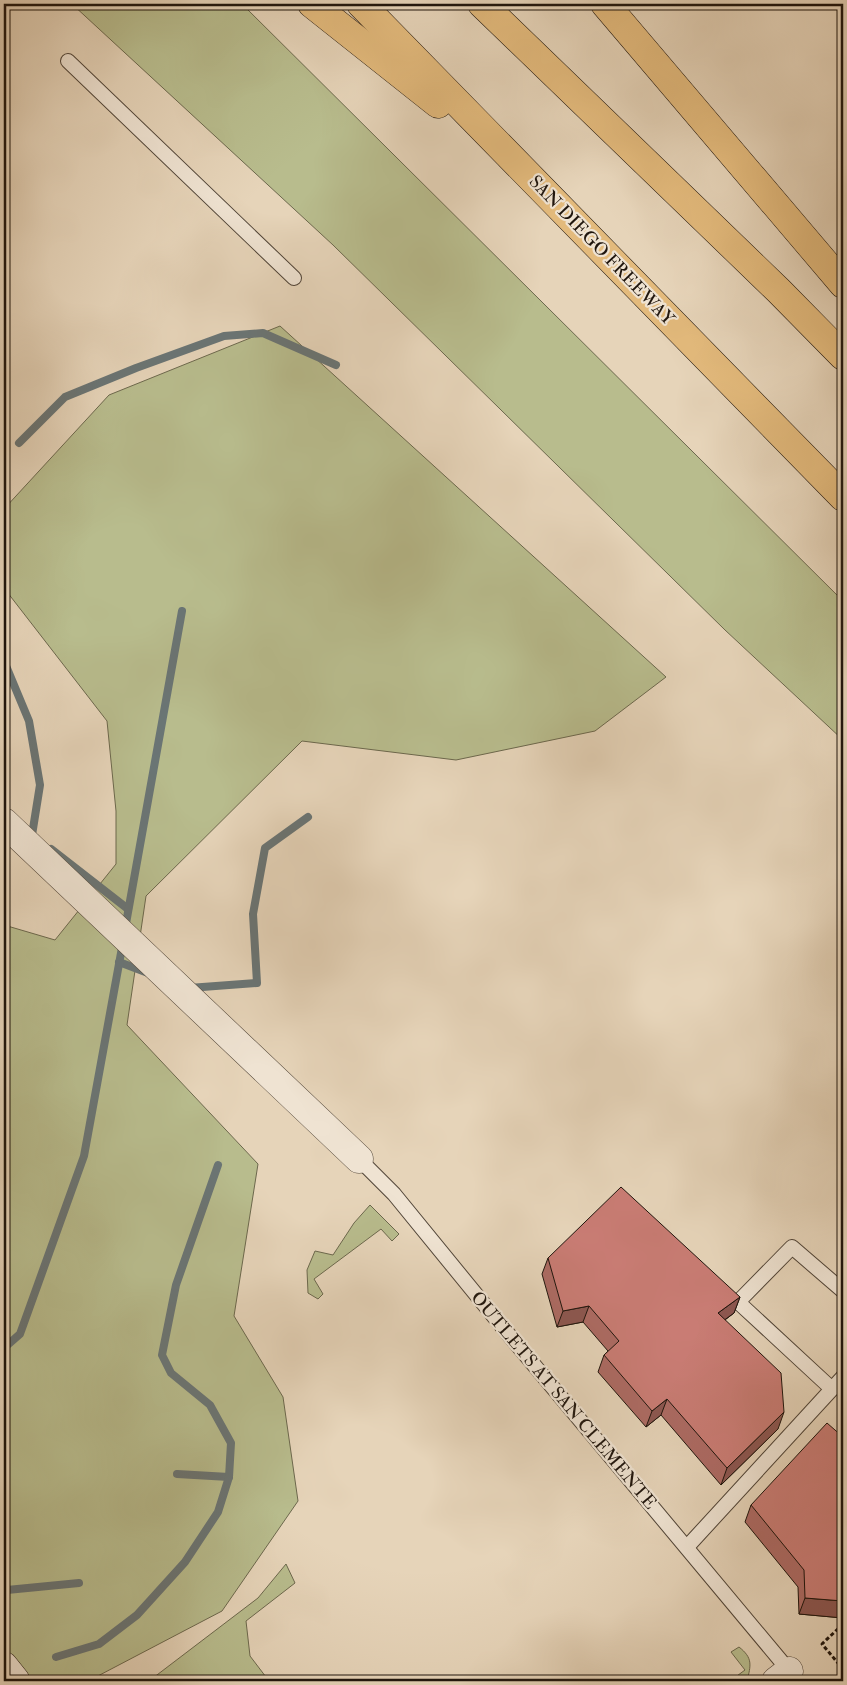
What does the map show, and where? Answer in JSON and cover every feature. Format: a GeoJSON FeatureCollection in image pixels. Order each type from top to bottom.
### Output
{"type":"FeatureCollection","features":[{"type":"Feature","properties":{"kind":"highway"},"geometry":{"type":"LineString","coordinates":[[312,4],[529,175]]}},
{"type":"Feature","properties":{"kind":"highway","name":"SAN DIEGO FREEWAY"},"geometry":{"type":"LineString","coordinates":[[360,4],[843,497]]}},
{"type":"Feature","properties":{"kind":"highway"},"geometry":{"type":"LineString","coordinates":[[482,4],[779,291],[843,356]]}},
{"type":"Feature","properties":{"kind":"highway"},"geometry":{"type":"LineString","coordinates":[[605,4],[843,284]]}},
{"type":"Feature","properties":{"kind":"street","name":"OUTLETS AT SAN CLEMENTE"},"geometry":{"type":"LineString","coordinates":[[4,822],[359,1159]]}},
{"type":"Feature","properties":{"kind":"street"},"geometry":{"type":"LineString","coordinates":[[4,1666],[16,1681]]}},
{"type":"Feature","properties":{"kind":"lane"},"geometry":{"type":"LineString","coordinates":[[68,61],[294,278]]}},
{"type":"Feature","properties":{"kind":"lane","name":"OUTLETS AT SAN CLEMENTE"},"geometry":{"type":"LineString","coordinates":[[359,1159],[394,1194],[514,1341],[687,1547],[787,1678]]}},
{"type":"Feature","properties":{"kind":"lane"},"geometry":{"type":"LineString","coordinates":[[832,1390],[738,1302],[792,1247],[843,1291]]}},
{"type":"Feature","properties":{"kind":"lane"},"geometry":{"type":"LineString","coordinates":[[687,1547],[843,1377]]}},
{"type":"Feature","properties":{"kind":"path"},"geometry":{"type":"LineString","coordinates":[[843,1624],[822,1644],[843,1669]]}},
{"type":"Feature","properties":{"kind":"green space"},"geometry":{"type":"Polygon","coordinates":[[[72,4],[242,4],[843,601],[843,740],[725,630],[333,245],[72,4]]]}},
{"type":"Feature","properties":{"kind":"green space"},"geometry":{"type":"Polygon","coordinates":[[[280,326],[666,677],[595,731],[456,760],[302,741],[146,896],[127,1025],[258,1164],[234,1316],[283,1397],[298,1501],[222,1611],[86,1681],[4,1681],[4,925],[55,940],[116,864],[116,811],[107,721],[4,588],[4,509],[109,395],[280,326]]]}},
{"type":"Feature","properties":{"kind":"green space"},"geometry":{"type":"Polygon","coordinates":[[[370,1205],[399,1234],[392,1241],[381,1229],[314,1279],[323,1294],[318,1299],[308,1293],[307,1270],[315,1251],[333,1255],[354,1223],[370,1205]]]}},
{"type":"Feature","properties":{"kind":"green space"},"geometry":{"type":"Polygon","coordinates":[[[286,1564],[295,1583],[246,1621],[250,1656],[269,1681],[149,1681],[258,1598],[286,1564]]]}},
{"type":"Feature","properties":{"kind":"green space"},"geometry":{"type":"Polygon","coordinates":[[[739,1647],[747,1655],[750,1662],[747,1681],[730,1681],[745,1670],[731,1652],[739,1647]]]}},
{"type":"Feature","properties":{"kind":"building"},"geometry":{"type":"Polygon","coordinates":[[[621,1187],[740,1297],[718,1313],[781,1373],[784,1412],[727,1468],[667,1399],[652,1411],[604,1355],[619,1341],[589,1306],[563,1311],[548,1258],[621,1187]]]}},
{"type":"Feature","properties":{"kind":"building"},"geometry":{"type":"Polygon","coordinates":[[[827,1423],[843,1437],[843,1601],[805,1598],[804,1570],[751,1505],[827,1423]]]}},
{"type":"Feature","properties":{"kind":"waterway"},"geometry":{"type":"LineString","coordinates":[[19,443],[65,397],[136,368],[224,336],[263,333],[336,365]]}},
{"type":"Feature","properties":{"kind":"waterway"},"geometry":{"type":"LineString","coordinates":[[125,929],[182,611]]}},
{"type":"Feature","properties":{"kind":"waterway"},"geometry":{"type":"LineString","coordinates":[[4,661],[29,721],[40,785],[32,835],[36,838]]}},
{"type":"Feature","properties":{"kind":"waterway"},"geometry":{"type":"LineString","coordinates":[[189,988],[257,983],[253,914],[265,848],[308,817]]}},
{"type":"Feature","properties":{"kind":"waterway"},"geometry":{"type":"LineString","coordinates":[[51,849],[128,909]]}},
{"type":"Feature","properties":{"kind":"waterway"},"geometry":{"type":"LineString","coordinates":[[4,1348],[20,1334],[84,1156],[123,942]]}},
{"type":"Feature","properties":{"kind":"waterway"},"geometry":{"type":"LineString","coordinates":[[119,962],[148,973]]}},
{"type":"Feature","properties":{"kind":"waterway"},"geometry":{"type":"LineString","coordinates":[[56,1657],[99,1644],[137,1615],[185,1562],[218,1512],[229,1477],[231,1443],[210,1405],[171,1373],[162,1355],[176,1285],[218,1165]]}},
{"type":"Feature","properties":{"kind":"waterway"},"geometry":{"type":"LineString","coordinates":[[177,1474],[229,1477]]}},
{"type":"Feature","properties":{"kind":"waterway"},"geometry":{"type":"LineString","coordinates":[[4,1592],[7,1590],[79,1583]]}}]}
